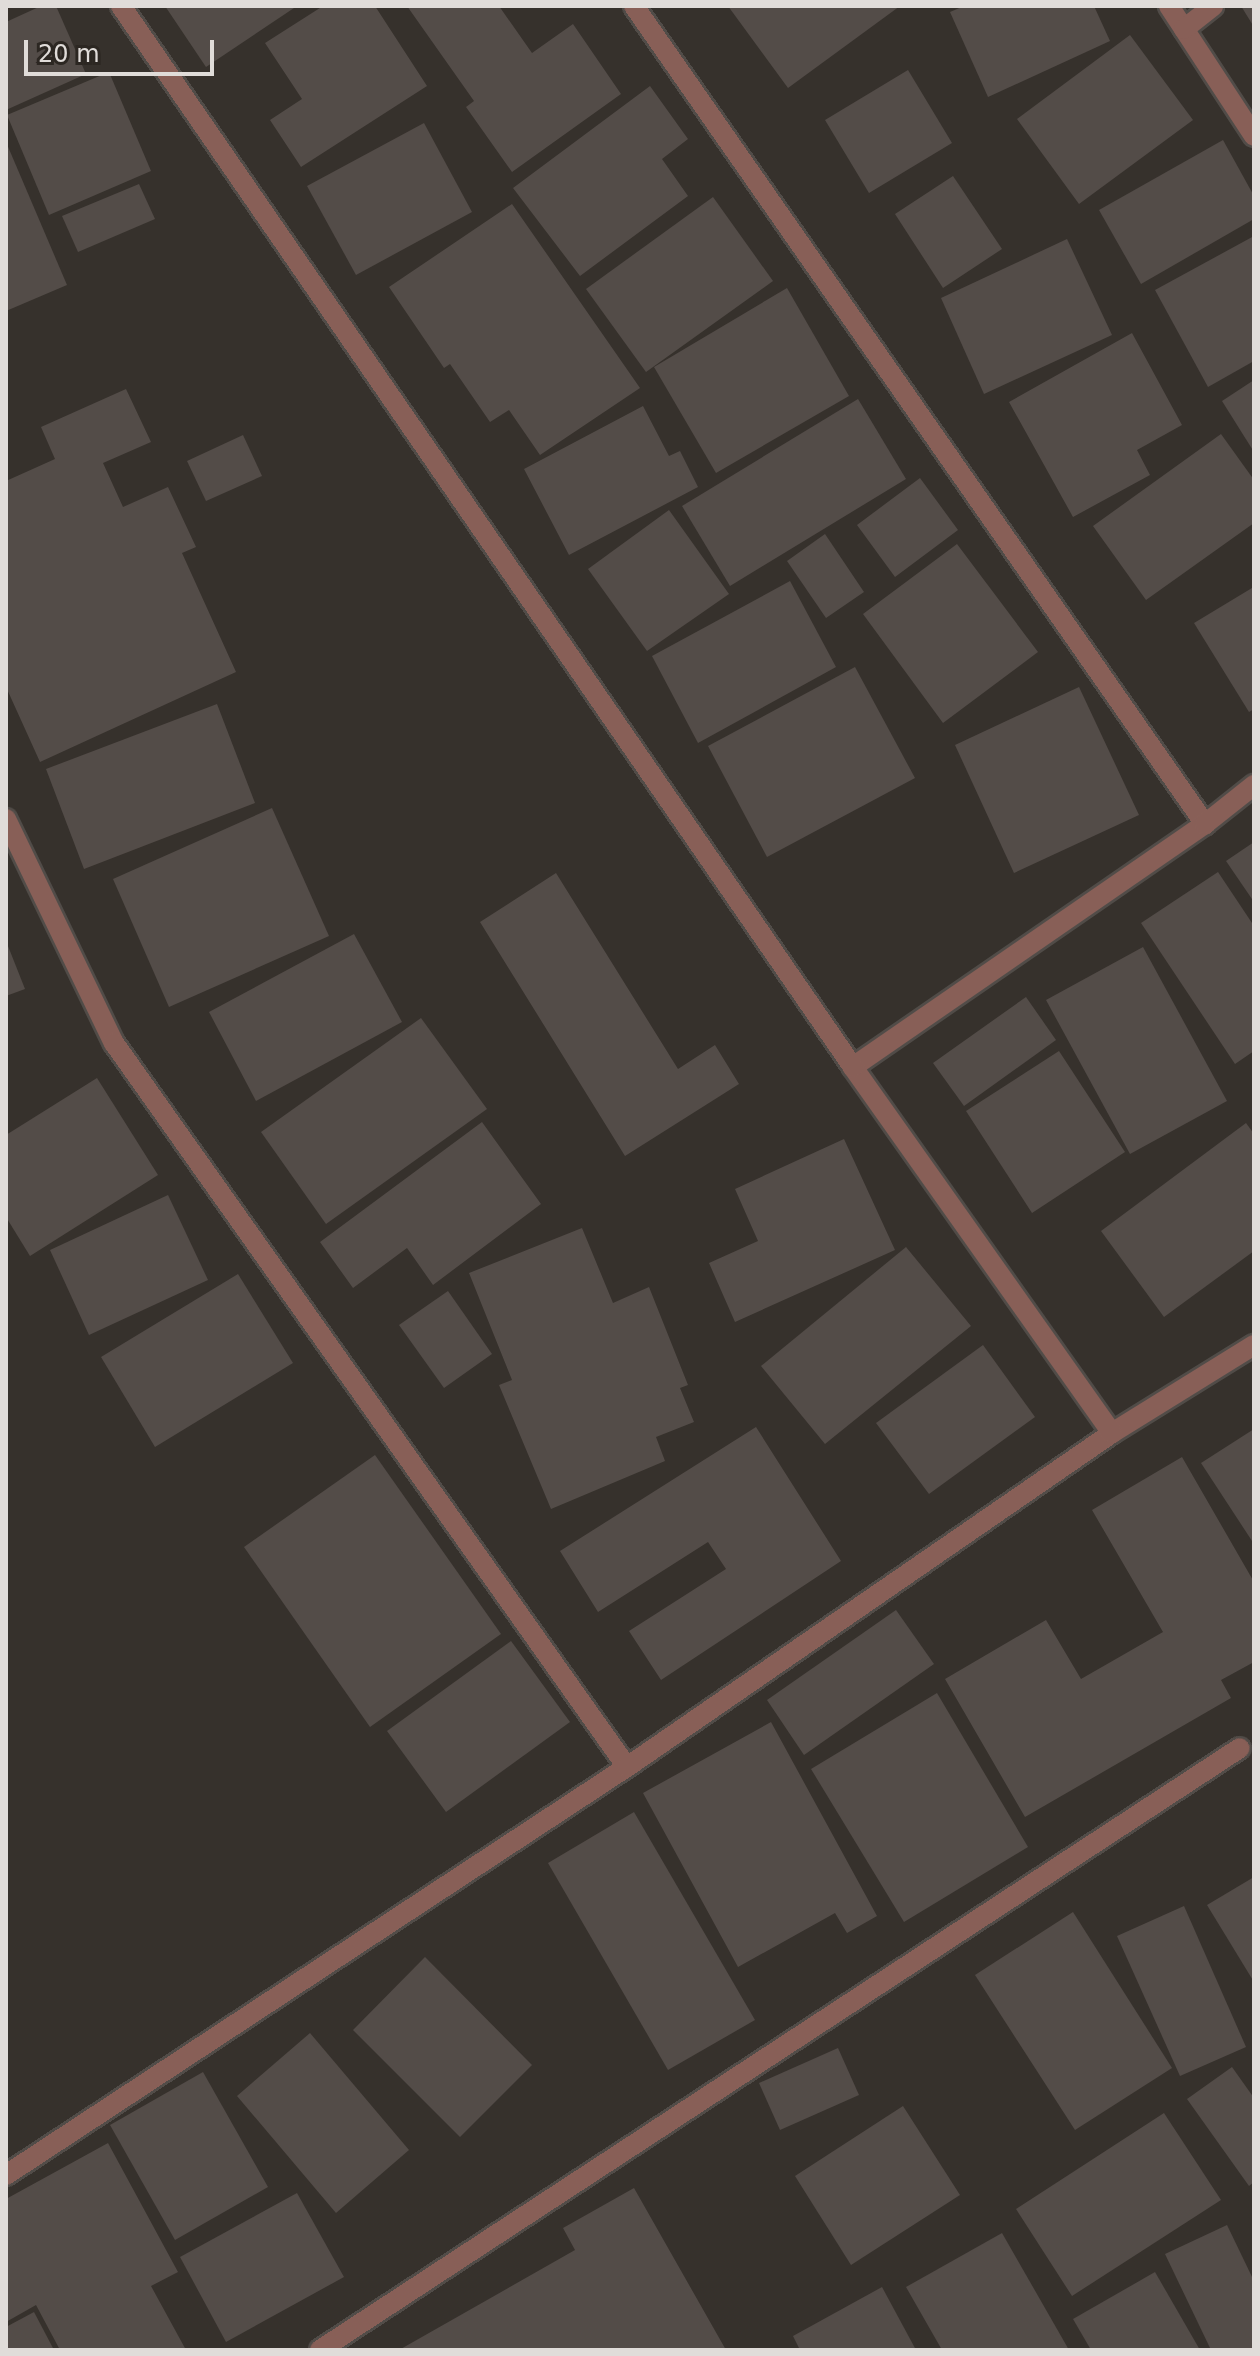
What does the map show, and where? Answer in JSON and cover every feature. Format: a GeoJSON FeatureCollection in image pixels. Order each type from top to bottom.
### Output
{"type":"FeatureCollection","features":[{"type":"Feature","properties":{"kind":"street"},"geometry":{"type":"LineString","coordinates":[[121,6],[853,1067],[1112,1433]]}},
{"type":"Feature","properties":{"kind":"street"},"geometry":{"type":"LineString","coordinates":[[634,6],[1205,824]]}},
{"type":"Feature","properties":{"kind":"street"},"geometry":{"type":"LineString","coordinates":[[1169,6],[1254,136]]}},
{"type":"Feature","properties":{"kind":"street"},"geometry":{"type":"LineString","coordinates":[[1184,29],[1213,6]]}},
{"type":"Feature","properties":{"kind":"street"},"geometry":{"type":"LineString","coordinates":[[853,1067],[1205,824],[1254,785]]}},
{"type":"Feature","properties":{"kind":"street"},"geometry":{"type":"LineString","coordinates":[[6,819],[114,1043],[627,1767]]}},
{"type":"Feature","properties":{"kind":"street"},"geometry":{"type":"LineString","coordinates":[[6,2175],[627,1767],[1112,1433],[1254,1345]]}},
{"type":"Feature","properties":{"kind":"street"},"geometry":{"type":"LineString","coordinates":[[320,2350],[1240,1748]]}},
{"type":"Feature","properties":{"kind":"building"},"geometry":{"type":"Polygon","coordinates":[[[41,6],[56,6],[86,74],[6,110],[6,22],[41,6]]]}},
{"type":"Feature","properties":{"kind":"building"},"geometry":{"type":"Polygon","coordinates":[[[165,6],[297,6],[206,67],[165,6]]]}},
{"type":"Feature","properties":{"kind":"building"},"geometry":{"type":"Polygon","coordinates":[[[323,6],[375,6],[427,86],[301,167],[270,120],[302,99],[265,43],[323,6]]]}},
{"type":"Feature","properties":{"kind":"building"},"geometry":{"type":"Polygon","coordinates":[[[407,6],[499,6],[532,53],[573,24],[621,94],[512,172],[466,107],[474,101],[407,6]]]}},
{"type":"Feature","properties":{"kind":"building"},"geometry":{"type":"Polygon","coordinates":[[[728,6],[900,6],[788,88],[728,6]]]}},
{"type":"Feature","properties":{"kind":"building"},"geometry":{"type":"Polygon","coordinates":[[[964,6],[1094,6],[1110,41],[988,97],[950,12],[964,6]]]}},
{"type":"Feature","properties":{"kind":"building"},"geometry":{"type":"Polygon","coordinates":[[[1241,6],[1254,6],[1254,27],[1241,6]]]}},
{"type":"Feature","properties":{"kind":"building"},"geometry":{"type":"Polygon","coordinates":[[[1130,35],[1193,120],[1079,204],[1017,119],[1130,35]]]}},
{"type":"Feature","properties":{"kind":"building"},"geometry":{"type":"Polygon","coordinates":[[[908,70],[952,143],[869,193],[825,120],[908,70]]]}},
{"type":"Feature","properties":{"kind":"building"},"geometry":{"type":"Polygon","coordinates":[[[109,72],[151,171],[49,215],[7,115],[109,72]]]}},
{"type":"Feature","properties":{"kind":"building"},"geometry":{"type":"Polygon","coordinates":[[[650,86],[688,139],[662,159],[688,196],[580,276],[513,188],[650,86]]]}},
{"type":"Feature","properties":{"kind":"building"},"geometry":{"type":"Polygon","coordinates":[[[424,123],[472,212],[356,275],[307,186],[424,123]]]}},
{"type":"Feature","properties":{"kind":"building"},"geometry":{"type":"Polygon","coordinates":[[[1223,140],[1254,196],[1254,219],[1141,284],[1099,210],[1223,140]]]}},
{"type":"Feature","properties":{"kind":"building"},"geometry":{"type":"Polygon","coordinates":[[[6,142],[67,285],[6,311],[6,142]]]}},
{"type":"Feature","properties":{"kind":"building"},"geometry":{"type":"Polygon","coordinates":[[[953,176],[1002,249],[943,288],[895,214],[953,176]]]}},
{"type":"Feature","properties":{"kind":"building"},"geometry":{"type":"Polygon","coordinates":[[[139,184],[155,219],[78,252],[62,216],[139,184]]]}},
{"type":"Feature","properties":{"kind":"building"},"geometry":{"type":"Polygon","coordinates":[[[713,197],[773,281],[646,372],[586,289],[713,197]]]}},
{"type":"Feature","properties":{"kind":"building"},"geometry":{"type":"Polygon","coordinates":[[[512,204],[640,388],[540,455],[509,410],[490,422],[450,364],[444,368],[389,287],[512,204]]]}},
{"type":"Feature","properties":{"kind":"building"},"geometry":{"type":"Polygon","coordinates":[[[1254,236],[1254,361],[1208,387],[1155,290],[1254,236]]]}},
{"type":"Feature","properties":{"kind":"building"},"geometry":{"type":"Polygon","coordinates":[[[1067,239],[1112,335],[984,394],[941,298],[1067,239]]]}},
{"type":"Feature","properties":{"kind":"building"},"geometry":{"type":"Polygon","coordinates":[[[787,288],[849,396],[716,473],[654,367],[787,288]]]}},
{"type":"Feature","properties":{"kind":"building"},"geometry":{"type":"Polygon","coordinates":[[[1132,333],[1182,425],[1137,450],[1150,475],[1073,517],[1009,402],[1132,333]]]}},
{"type":"Feature","properties":{"kind":"building"},"geometry":{"type":"Polygon","coordinates":[[[1254,380],[1254,452],[1222,401],[1254,380]]]}},
{"type":"Feature","properties":{"kind":"building"},"geometry":{"type":"Polygon","coordinates":[[[126,389],[151,442],[103,463],[123,507],[168,487],[196,547],[182,553],[236,672],[40,762],[6,687],[6,481],[55,459],[41,427],[126,389]]]}},
{"type":"Feature","properties":{"kind":"building"},"geometry":{"type":"Polygon","coordinates":[[[858,399],[906,479],[730,586],[682,506],[858,399]]]}},
{"type":"Feature","properties":{"kind":"building"},"geometry":{"type":"Polygon","coordinates":[[[643,406],[669,456],[680,451],[698,487],[569,555],[524,469],[643,406]]]}},
{"type":"Feature","properties":{"kind":"building"},"geometry":{"type":"Polygon","coordinates":[[[1221,434],[1254,480],[1254,523],[1146,600],[1093,526],[1221,434]]]}},
{"type":"Feature","properties":{"kind":"building"},"geometry":{"type":"Polygon","coordinates":[[[243,435],[262,476],[206,501],[187,461],[243,435]]]}},
{"type":"Feature","properties":{"kind":"building"},"geometry":{"type":"Polygon","coordinates":[[[920,478],[958,530],[895,577],[857,525],[920,478]]]}},
{"type":"Feature","properties":{"kind":"building"},"geometry":{"type":"Polygon","coordinates":[[[669,510],[729,594],[647,651],[588,569],[669,510]]]}},
{"type":"Feature","properties":{"kind":"building"},"geometry":{"type":"Polygon","coordinates":[[[825,534],[864,592],[826,618],[787,561],[825,534]]]}},
{"type":"Feature","properties":{"kind":"building"},"geometry":{"type":"Polygon","coordinates":[[[957,544],[1038,652],[943,723],[863,614],[957,544]]]}},
{"type":"Feature","properties":{"kind":"building"},"geometry":{"type":"Polygon","coordinates":[[[790,581],[836,667],[698,743],[652,656],[790,581]]]}},
{"type":"Feature","properties":{"kind":"building"},"geometry":{"type":"Polygon","coordinates":[[[1252,588],[1254,709],[1249,712],[1194,623],[1252,588]]]}},
{"type":"Feature","properties":{"kind":"building"},"geometry":{"type":"Polygon","coordinates":[[[855,667],[915,778],[767,857],[708,746],[855,667]]]}},
{"type":"Feature","properties":{"kind":"building"},"geometry":{"type":"Polygon","coordinates":[[[1079,687],[1139,815],[1014,873],[955,745],[1079,687]]]}},
{"type":"Feature","properties":{"kind":"building"},"geometry":{"type":"Polygon","coordinates":[[[217,704],[255,803],[84,869],[46,769],[217,704]]]}},
{"type":"Feature","properties":{"kind":"building"},"geometry":{"type":"Polygon","coordinates":[[[272,808],[329,936],[169,1007],[113,879],[272,808]]]}},
{"type":"Feature","properties":{"kind":"building"},"geometry":{"type":"Polygon","coordinates":[[[1254,842],[1254,902],[1226,861],[1254,842]]]}},
{"type":"Feature","properties":{"kind":"building"},"geometry":{"type":"Polygon","coordinates":[[[1218,872],[1254,926],[1254,1051],[1235,1064],[1141,923],[1218,872]]]}},
{"type":"Feature","properties":{"kind":"building"},"geometry":{"type":"Polygon","coordinates":[[[556,873],[678,1069],[715,1045],[739,1084],[625,1156],[480,922],[556,873]]]}},
{"type":"Feature","properties":{"kind":"building"},"geometry":{"type":"Polygon","coordinates":[[[354,934],[402,1022],[256,1101],[209,1012],[354,934]]]}},
{"type":"Feature","properties":{"kind":"building"},"geometry":{"type":"Polygon","coordinates":[[[6,941],[25,989],[6,996],[6,941]]]}},
{"type":"Feature","properties":{"kind":"building"},"geometry":{"type":"Polygon","coordinates":[[[1143,947],[1227,1101],[1130,1154],[1046,1000],[1143,947]]]}},
{"type":"Feature","properties":{"kind":"building"},"geometry":{"type":"Polygon","coordinates":[[[1026,997],[1056,1040],[964,1106],[933,1063],[1026,997]]]}},
{"type":"Feature","properties":{"kind":"building"},"geometry":{"type":"Polygon","coordinates":[[[421,1018],[487,1109],[326,1224],[261,1132],[421,1018]]]}},
{"type":"Feature","properties":{"kind":"building"},"geometry":{"type":"Polygon","coordinates":[[[1059,1051],[1125,1152],[1032,1213],[966,1111],[1059,1051]]]}},
{"type":"Feature","properties":{"kind":"building"},"geometry":{"type":"Polygon","coordinates":[[[97,1078],[158,1175],[30,1256],[6,1217],[6,1135],[97,1078]]]}},
{"type":"Feature","properties":{"kind":"building"},"geometry":{"type":"Polygon","coordinates":[[[482,1122],[541,1204],[433,1285],[407,1248],[353,1288],[320,1242],[482,1122]]]}},
{"type":"Feature","properties":{"kind":"building"},"geometry":{"type":"Polygon","coordinates":[[[1246,1123],[1254,1134],[1254,1251],[1164,1317],[1101,1231],[1246,1123]]]}},
{"type":"Feature","properties":{"kind":"building"},"geometry":{"type":"Polygon","coordinates":[[[844,1139],[895,1250],[735,1322],[709,1263],[758,1241],[735,1189],[844,1139]]]}},
{"type":"Feature","properties":{"kind":"building"},"geometry":{"type":"Polygon","coordinates":[[[168,1195],[208,1280],[89,1335],[50,1250],[168,1195]]]}},
{"type":"Feature","properties":{"kind":"building"},"geometry":{"type":"Polygon","coordinates":[[[582,1228],[613,1303],[649,1287],[688,1385],[680,1388],[694,1422],[656,1437],[665,1461],[551,1509],[499,1385],[512,1380],[469,1273],[582,1228]]]}},
{"type":"Feature","properties":{"kind":"building"},"geometry":{"type":"Polygon","coordinates":[[[906,1247],[971,1326],[825,1444],[761,1366],[906,1247]]]}},
{"type":"Feature","properties":{"kind":"building"},"geometry":{"type":"Polygon","coordinates":[[[238,1274],[293,1363],[155,1447],[101,1357],[238,1274]]]}},
{"type":"Feature","properties":{"kind":"building"},"geometry":{"type":"Polygon","coordinates":[[[448,1291],[492,1354],[444,1388],[399,1325],[448,1291]]]}},
{"type":"Feature","properties":{"kind":"building"},"geometry":{"type":"Polygon","coordinates":[[[983,1345],[1035,1417],[929,1494],[876,1423],[983,1345]]]}},
{"type":"Feature","properties":{"kind":"building"},"geometry":{"type":"Polygon","coordinates":[[[756,1427],[841,1561],[661,1680],[629,1631],[726,1569],[708,1542],[598,1612],[560,1551],[756,1427]]]}},
{"type":"Feature","properties":{"kind":"building"},"geometry":{"type":"Polygon","coordinates":[[[1254,1429],[1254,1544],[1201,1463],[1254,1429]]]}},
{"type":"Feature","properties":{"kind":"building"},"geometry":{"type":"Polygon","coordinates":[[[375,1455],[501,1634],[370,1727],[244,1547],[375,1455]]]}},
{"type":"Feature","properties":{"kind":"building"},"geometry":{"type":"Polygon","coordinates":[[[1182,1457],[1254,1582],[1254,1662],[1221,1680],[1231,1698],[1025,1817],[945,1679],[1046,1620],[1081,1679],[1163,1632],[1092,1510],[1182,1457]]]}},
{"type":"Feature","properties":{"kind":"building"},"geometry":{"type":"Polygon","coordinates":[[[896,1610],[934,1664],[804,1755],[767,1700],[896,1610]]]}},
{"type":"Feature","properties":{"kind":"building"},"geometry":{"type":"Polygon","coordinates":[[[511,1641],[570,1722],[446,1812],[387,1731],[511,1641]]]}},
{"type":"Feature","properties":{"kind":"building"},"geometry":{"type":"Polygon","coordinates":[[[937,1693],[1028,1847],[904,1922],[811,1769],[937,1693]]]}},
{"type":"Feature","properties":{"kind":"building"},"geometry":{"type":"Polygon","coordinates":[[[771,1722],[877,1916],[847,1933],[835,1913],[738,1967],[643,1793],[771,1722]]]}},
{"type":"Feature","properties":{"kind":"building"},"geometry":{"type":"Polygon","coordinates":[[[634,1812],[755,2020],[668,2070],[548,1863],[634,1812]]]}},
{"type":"Feature","properties":{"kind":"building"},"geometry":{"type":"Polygon","coordinates":[[[1254,1877],[1254,1982],[1207,1905],[1254,1877]]]}},
{"type":"Feature","properties":{"kind":"building"},"geometry":{"type":"Polygon","coordinates":[[[1184,1906],[1246,2047],[1180,2076],[1117,1936],[1184,1906]]]}},
{"type":"Feature","properties":{"kind":"building"},"geometry":{"type":"Polygon","coordinates":[[[1073,1912],[1172,2068],[1075,2130],[975,1975],[1073,1912]]]}},
{"type":"Feature","properties":{"kind":"building"},"geometry":{"type":"Polygon","coordinates":[[[425,1957],[532,2065],[460,2137],[353,2030],[425,1957]]]}},
{"type":"Feature","properties":{"kind":"building"},"geometry":{"type":"Polygon","coordinates":[[[310,2033],[409,2150],[336,2213],[237,2096],[310,2033]]]}},
{"type":"Feature","properties":{"kind":"building"},"geometry":{"type":"Polygon","coordinates":[[[838,2048],[859,2095],[780,2130],[759,2083],[838,2048]]]}},
{"type":"Feature","properties":{"kind":"building"},"geometry":{"type":"Polygon","coordinates":[[[1232,2067],[1254,2098],[1254,2182],[1249,2186],[1187,2099],[1232,2067]]]}},
{"type":"Feature","properties":{"kind":"building"},"geometry":{"type":"Polygon","coordinates":[[[203,2072],[268,2187],[175,2240],[110,2125],[203,2072]]]}},
{"type":"Feature","properties":{"kind":"building"},"geometry":{"type":"Polygon","coordinates":[[[903,2106],[960,2195],[851,2265],[795,2176],[903,2106]]]}},
{"type":"Feature","properties":{"kind":"building"},"geometry":{"type":"Polygon","coordinates":[[[1164,2113],[1221,2200],[1072,2296],[1016,2209],[1164,2113]]]}},
{"type":"Feature","properties":{"kind":"building"},"geometry":{"type":"Polygon","coordinates":[[[108,2143],[178,2272],[151,2286],[186,2350],[60,2350],[36,2305],[6,2322],[6,2199],[108,2143]]]}},
{"type":"Feature","properties":{"kind":"building"},"geometry":{"type":"Polygon","coordinates":[[[634,2188],[726,2350],[399,2350],[575,2250],[563,2228],[634,2188]]]}},
{"type":"Feature","properties":{"kind":"building"},"geometry":{"type":"Polygon","coordinates":[[[297,2193],[344,2277],[226,2342],[180,2257],[297,2193]]]}},
{"type":"Feature","properties":{"kind":"building"},"geometry":{"type":"Polygon","coordinates":[[[1227,2225],[1254,2281],[1254,2350],[1211,2350],[1165,2254],[1227,2225]]]}},
{"type":"Feature","properties":{"kind":"building"},"geometry":{"type":"Polygon","coordinates":[[[1002,2233],[1069,2350],[942,2350],[906,2287],[1002,2233]]]}},
{"type":"Feature","properties":{"kind":"building"},"geometry":{"type":"Polygon","coordinates":[[[1155,2272],[1200,2350],[1091,2350],[1073,2319],[1155,2272]]]}},
{"type":"Feature","properties":{"kind":"building"},"geometry":{"type":"Polygon","coordinates":[[[882,2287],[916,2350],[800,2350],[793,2336],[882,2287]]]}},
{"type":"Feature","properties":{"kind":"building"},"geometry":{"type":"Polygon","coordinates":[[[34,2312],[54,2350],[6,2350],[6,2327],[34,2312]]]}}]}
